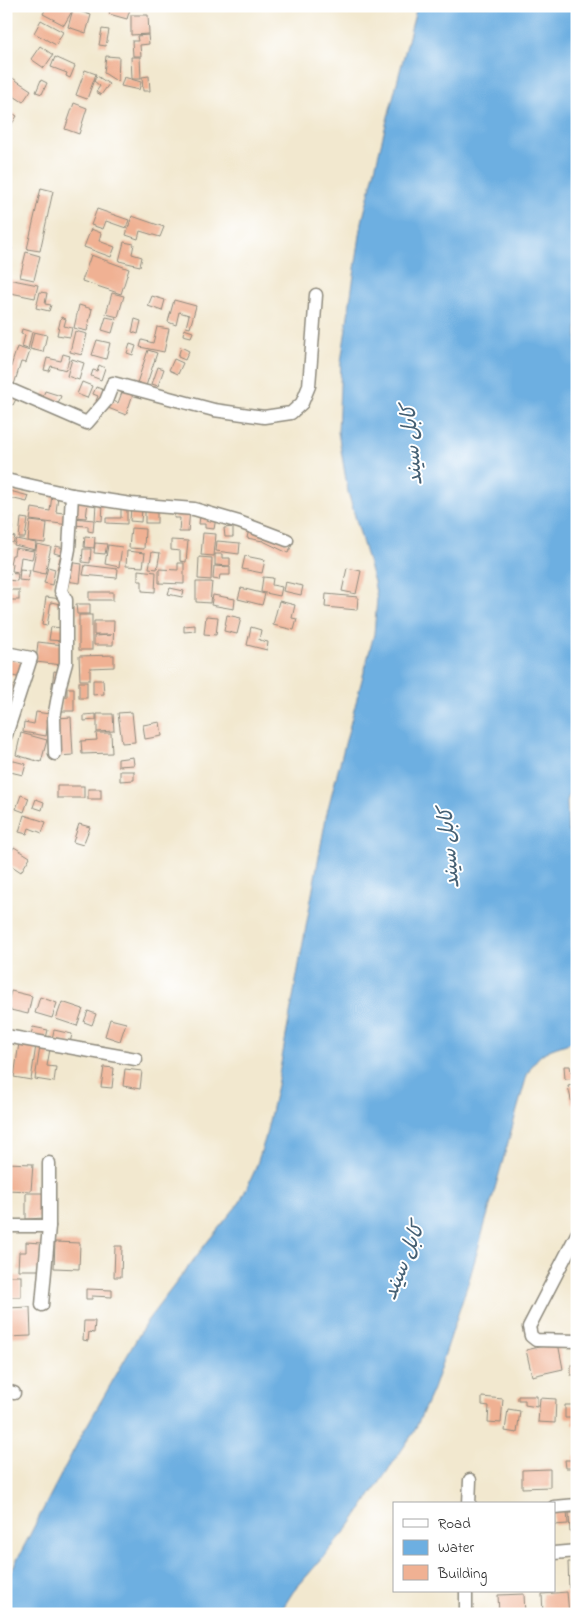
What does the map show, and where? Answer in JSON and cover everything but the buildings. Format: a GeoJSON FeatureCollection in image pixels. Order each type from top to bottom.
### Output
{"type":"FeatureCollection","features":[{"type":"Feature","properties":{"kind":"street"},"geometry":{"type":"LineString","coordinates":[[6,388],[86,423],[106,401],[113,383],[214,410],[264,417],[291,413],[302,403],[309,386],[316,295]]}},
{"type":"Feature","properties":{"kind":"street"},"geometry":{"type":"LineString","coordinates":[[6,480],[72,495],[131,504],[194,509],[239,522],[287,540]]}},
{"type":"Feature","properties":{"kind":"street"},"geometry":{"type":"LineString","coordinates":[[55,754],[54,718],[66,663],[66,600],[61,590],[69,549],[72,495]]}},
{"type":"Feature","properties":{"kind":"street"},"geometry":{"type":"LineString","coordinates":[[6,653],[31,658],[6,735]]}},
{"type":"Feature","properties":{"kind":"street"},"geometry":{"type":"LineString","coordinates":[[6,1036],[136,1059]]}},
{"type":"Feature","properties":{"kind":"street"},"geometry":{"type":"LineString","coordinates":[[42,1305],[50,1226],[49,1163]]}},
{"type":"Feature","properties":{"kind":"street"},"geometry":{"type":"LineString","coordinates":[[6,1226],[50,1226]]}},
{"type":"Feature","properties":{"kind":"street"},"geometry":{"type":"LineString","coordinates":[[577,1234],[529,1327],[531,1336],[536,1340],[577,1341]]}},
{"type":"Feature","properties":{"kind":"street"},"geometry":{"type":"LineString","coordinates":[[469,1502],[470,1480]]}},
{"type":"Feature","properties":{"kind":"street"},"geometry":{"type":"LineString","coordinates":[[556,1507],[577,1505]]}},
{"type":"Feature","properties":{"kind":"street"},"geometry":{"type":"LineString","coordinates":[[556,1553],[577,1551]]}},
{"type":"Feature","properties":{"kind":"street"},"geometry":{"type":"LineString","coordinates":[[466,1592],[466,1614]]}},
{"type":"Feature","properties":{"kind":"water","name":"کابل سيند"},"geometry":{"type":"Polygon","coordinates":[[[417,6],[577,6],[577,765],[567,802],[568,830],[577,844],[577,1040],[547,1051],[537,1059],[527,1075],[470,1277],[433,1389],[414,1432],[350,1526],[293,1592],[279,1614],[6,1614],[6,1581],[81,1436],[147,1321],[240,1202],[255,1170],[265,1139],[277,1085],[327,812],[374,634],[377,599],[374,582],[348,492],[338,432],[341,362],[362,222],[417,6]]]}}]}
